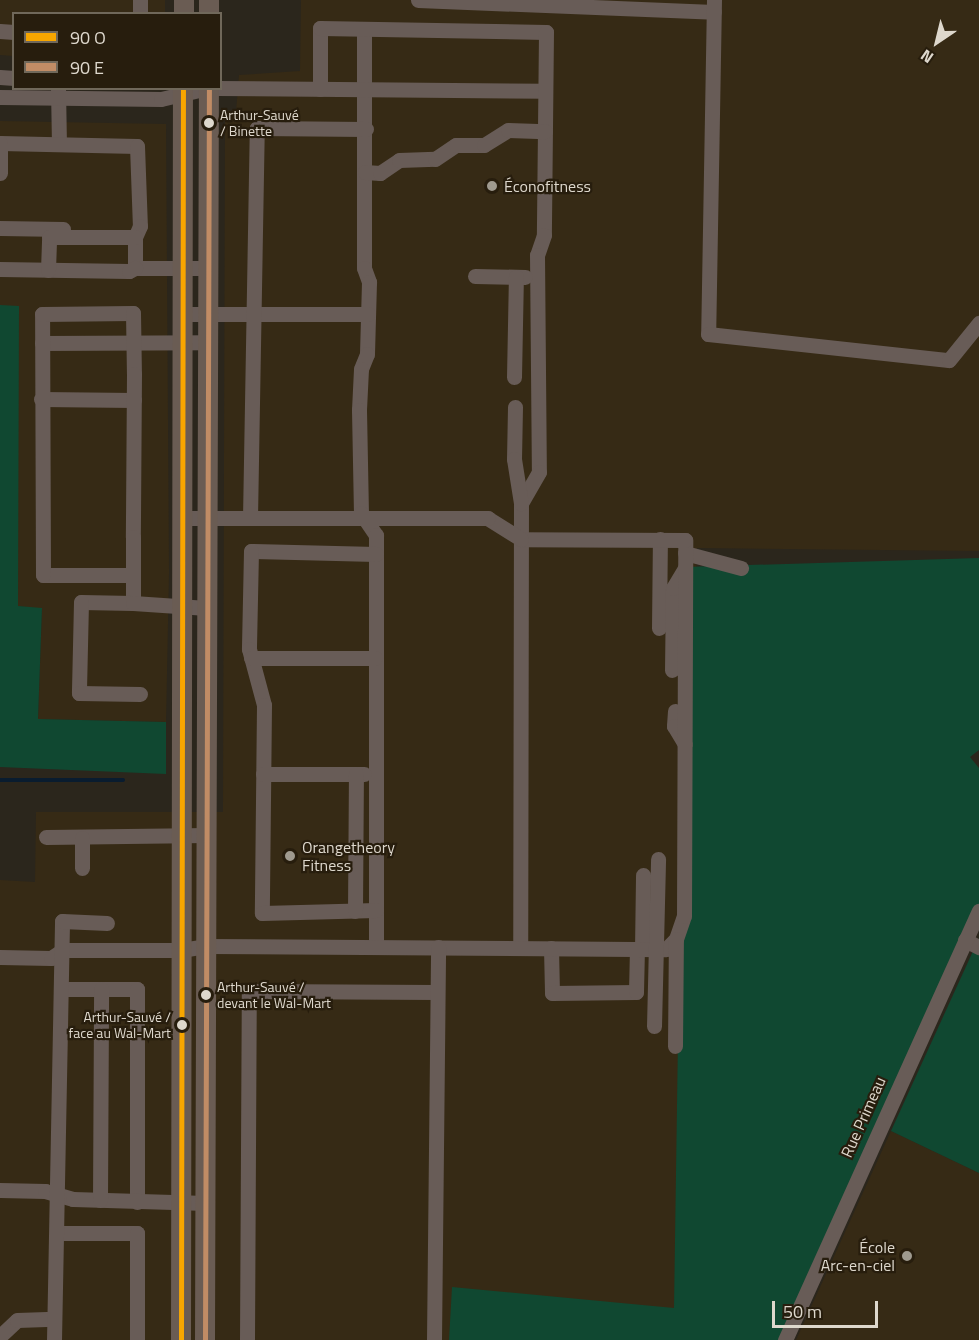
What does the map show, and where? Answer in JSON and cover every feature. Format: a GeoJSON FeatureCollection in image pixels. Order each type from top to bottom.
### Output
{"type":"FeatureCollection","features":[{"type":"Feature","properties":{"kind":"main road"},"geometry":{"type":"LineString","coordinates":[[205,1340],[208,90]]}},
{"type":"Feature","properties":{"kind":"main road"},"geometry":{"type":"LineString","coordinates":[[178,94],[183,268],[180,1340]]}},
{"type":"Feature","properties":{"kind":"street"},"geometry":{"type":"LineString","coordinates":[[418,0],[714,6],[708,334],[949,360],[979,324]]}},
{"type":"Feature","properties":{"kind":"street"},"geometry":{"type":"LineString","coordinates":[[320,89],[320,28],[546,32],[544,235],[537,255],[539,472],[521,502]]}},
{"type":"Feature","properties":{"kind":"street"},"geometry":{"type":"LineString","coordinates":[[364,29],[368,314],[359,410],[364,519],[374,531],[376,554],[376,947]]}},
{"type":"Feature","properties":{"kind":"street"},"geometry":{"type":"LineString","coordinates":[[222,88],[544,91]]}},
{"type":"Feature","properties":{"kind":"street"},"geometry":{"type":"LineString","coordinates":[[0,97],[178,94],[198,90]]}},
{"type":"Feature","properties":{"kind":"street"},"geometry":{"type":"LineString","coordinates":[[58,97],[59,144]]}},
{"type":"Feature","properties":{"kind":"street"},"geometry":{"type":"LineString","coordinates":[[250,518],[257,128],[366,129]]}},
{"type":"Feature","properties":{"kind":"street"},"geometry":{"type":"LineString","coordinates":[[365,172],[380,173],[399,160],[435,159],[456,145],[484,145],[506,131],[545,131]]}},
{"type":"Feature","properties":{"kind":"street"},"geometry":{"type":"LineString","coordinates":[[0,173],[0,143],[139,147],[140,226],[135,237],[135,268]]}},
{"type":"Feature","properties":{"kind":"street"},"geometry":{"type":"LineString","coordinates":[[0,228],[95,229],[111,236]]}},
{"type":"Feature","properties":{"kind":"street"},"geometry":{"type":"LineString","coordinates":[[48,270],[49,237],[135,237]]}},
{"type":"Feature","properties":{"kind":"street"},"geometry":{"type":"LineString","coordinates":[[0,269],[129,271],[135,268],[208,268]]}},
{"type":"Feature","properties":{"kind":"street"},"geometry":{"type":"LineString","coordinates":[[474,276],[537,277]]}},
{"type":"Feature","properties":{"kind":"street"},"geometry":{"type":"LineString","coordinates":[[514,377],[516,277]]}},
{"type":"Feature","properties":{"kind":"street"},"geometry":{"type":"LineString","coordinates":[[133,575],[43,574],[42,314],[133,313],[134,343],[133,603]]}},
{"type":"Feature","properties":{"kind":"street"},"geometry":{"type":"LineString","coordinates":[[183,314],[368,314]]}},
{"type":"Feature","properties":{"kind":"street"},"geometry":{"type":"LineString","coordinates":[[42,343],[207,342]]}},
{"type":"Feature","properties":{"kind":"street"},"geometry":{"type":"LineString","coordinates":[[41,399],[134,400]]}},
{"type":"Feature","properties":{"kind":"street"},"geometry":{"type":"LineString","coordinates":[[514,407],[514,459],[521,502],[520,947]]}},
{"type":"Feature","properties":{"kind":"street"},"geometry":{"type":"LineString","coordinates":[[182,518],[488,518],[521,539],[685,540],[684,915],[676,939],[675,1046]]}},
{"type":"Feature","properties":{"kind":"street"},"geometry":{"type":"LineString","coordinates":[[659,628],[660,540]]}},
{"type":"Feature","properties":{"kind":"street"},"geometry":{"type":"LineString","coordinates":[[376,554],[251,551],[251,658],[264,705],[262,913],[376,910]]}},
{"type":"Feature","properties":{"kind":"street"},"geometry":{"type":"LineString","coordinates":[[685,560],[741,568]]}},
{"type":"Feature","properties":{"kind":"street"},"geometry":{"type":"LineString","coordinates":[[672,670],[673,588],[685,560]]}},
{"type":"Feature","properties":{"kind":"street"},"geometry":{"type":"LineString","coordinates":[[82,575],[79,693],[140,694]]}},
{"type":"Feature","properties":{"kind":"street"},"geometry":{"type":"LineString","coordinates":[[81,602],[207,608]]}},
{"type":"Feature","properties":{"kind":"street"},"geometry":{"type":"LineString","coordinates":[[251,658],[375,658]]}},
{"type":"Feature","properties":{"kind":"street"},"geometry":{"type":"LineString","coordinates":[[675,711],[674,726],[685,745]]}},
{"type":"Feature","properties":{"kind":"street"},"geometry":{"type":"LineString","coordinates":[[263,774],[376,774]]}},
{"type":"Feature","properties":{"kind":"street"},"geometry":{"type":"LineString","coordinates":[[355,911],[356,774]]}},
{"type":"Feature","properties":{"kind":"street"},"geometry":{"type":"LineString","coordinates":[[46,837],[207,835]]}},
{"type":"Feature","properties":{"kind":"street"},"geometry":{"type":"LineString","coordinates":[[82,838],[82,868]]}},
{"type":"Feature","properties":{"kind":"street"},"geometry":{"type":"LineString","coordinates":[[551,948],[552,993],[636,992],[645,949],[658,859]]}},
{"type":"Feature","properties":{"kind":"street"},"geometry":{"type":"LineString","coordinates":[[643,875],[645,949],[654,1026]]}},
{"type":"Feature","properties":{"kind":"street","name":"Rue Primeau"},"geometry":{"type":"LineString","coordinates":[[784,1340],[972,944],[979,911]]}},
{"type":"Feature","properties":{"kind":"street"},"geometry":{"type":"LineString","coordinates":[[54,1340],[58,1233],[62,921],[107,923]]}},
{"type":"Feature","properties":{"kind":"street"},"geometry":{"type":"LineString","coordinates":[[0,957],[51,958],[63,950],[181,950],[206,946],[645,949],[670,947],[676,939]]}},
{"type":"Feature","properties":{"kind":"street"},"geometry":{"type":"LineString","coordinates":[[434,1340],[438,947]]}},
{"type":"Feature","properties":{"kind":"street"},"geometry":{"type":"LineString","coordinates":[[62,989],[137,989],[137,1202]]}},
{"type":"Feature","properties":{"kind":"street"},"geometry":{"type":"LineString","coordinates":[[100,1200],[101,989]]}},
{"type":"Feature","properties":{"kind":"street"},"geometry":{"type":"LineString","coordinates":[[247,1340],[249,991],[437,992]]}},
{"type":"Feature","properties":{"kind":"street"},"geometry":{"type":"LineString","coordinates":[[0,1191],[45,1191],[58,1198],[206,1203]]}},
{"type":"Feature","properties":{"kind":"street"},"geometry":{"type":"LineString","coordinates":[[58,1233],[137,1233],[137,1340]]}},
{"type":"Feature","properties":{"kind":"street"},"geometry":{"type":"LineString","coordinates":[[0,1336],[17,1320],[54,1319]]}},
{"type":"Feature","properties":{"kind":"shaded area"},"geometry":{"type":"Polygon","coordinates":[[[0,0],[165,0],[165,12],[12,12],[12,56],[0,55],[0,0]]]}},
{"type":"Feature","properties":{"kind":"shaded area"},"geometry":{"type":"Polygon","coordinates":[[[301,0],[979,0],[979,551],[697,548],[675,1340],[0,1340],[0,880],[35,882],[36,812],[223,812],[225,120],[236,112],[239,75],[300,71],[301,0]]]}},
{"type":"Feature","properties":{"kind":"shaded area"},"geometry":{"type":"Polygon","coordinates":[[[0,121],[166,124],[169,573],[166,722],[38,719],[42,609],[18,606],[0,305],[0,121]]]}},
{"type":"Feature","properties":{"kind":"shaded area","name":"École Arc-en-ciel"},"geometry":{"type":"Polygon","coordinates":[[[891,1131],[979,1173],[979,1340],[796,1340],[891,1131]]]}},
{"type":"Feature","properties":{"kind":"green space"},"geometry":{"type":"Polygon","coordinates":[[[0,305],[19,306],[18,606],[42,608],[38,719],[166,722],[166,774],[0,767],[0,305]]]}},
{"type":"Feature","properties":{"kind":"green space"},"geometry":{"type":"Polygon","coordinates":[[[979,558],[979,750],[970,757],[979,768],[979,921],[786,1340],[449,1340],[452,1287],[674,1308],[685,567],[979,558]]]}},
{"type":"Feature","properties":{"kind":"green space"},"geometry":{"type":"Polygon","coordinates":[[[979,938],[979,1173],[891,1131],[979,938]]]}},
{"type":"Feature","properties":{"kind":"waterway"},"geometry":{"type":"LineString","coordinates":[[0,780],[123,780]]}},
{"type":"Feature","properties":{"kind":"transit line"},"geometry":{"type":"LineString","coordinates":[[181,1340],[183,90]]}},
{"type":"Feature","properties":{"kind":"transit line"},"geometry":{"type":"LineString","coordinates":[[205,1340],[209,90]]}},
{"type":"Feature","properties":{"kind":"place","name":"Arthur-Sauvé / Binette"},"geometry":{"type":"Point","coordinates":[209,123]}},
{"type":"Feature","properties":{"kind":"place","name":"Éconofitness"},"geometry":{"type":"Point","coordinates":[492,186]}},
{"type":"Feature","properties":{"kind":"place","name":"Orangetheory Fitness"},"geometry":{"type":"Point","coordinates":[290,856]}},
{"type":"Feature","properties":{"kind":"place","name":"Arthur-Sauvé / devant le Wal-Mart"},"geometry":{"type":"Point","coordinates":[206,995]}},
{"type":"Feature","properties":{"kind":"place","name":"Arthur-Sauvé / face au Wal-Mart"},"geometry":{"type":"Point","coordinates":[182,1025]}},
{"type":"Feature","properties":{"kind":"place","name":"École Arc-en-ciel"},"geometry":{"type":"Point","coordinates":[907,1256]}}]}
